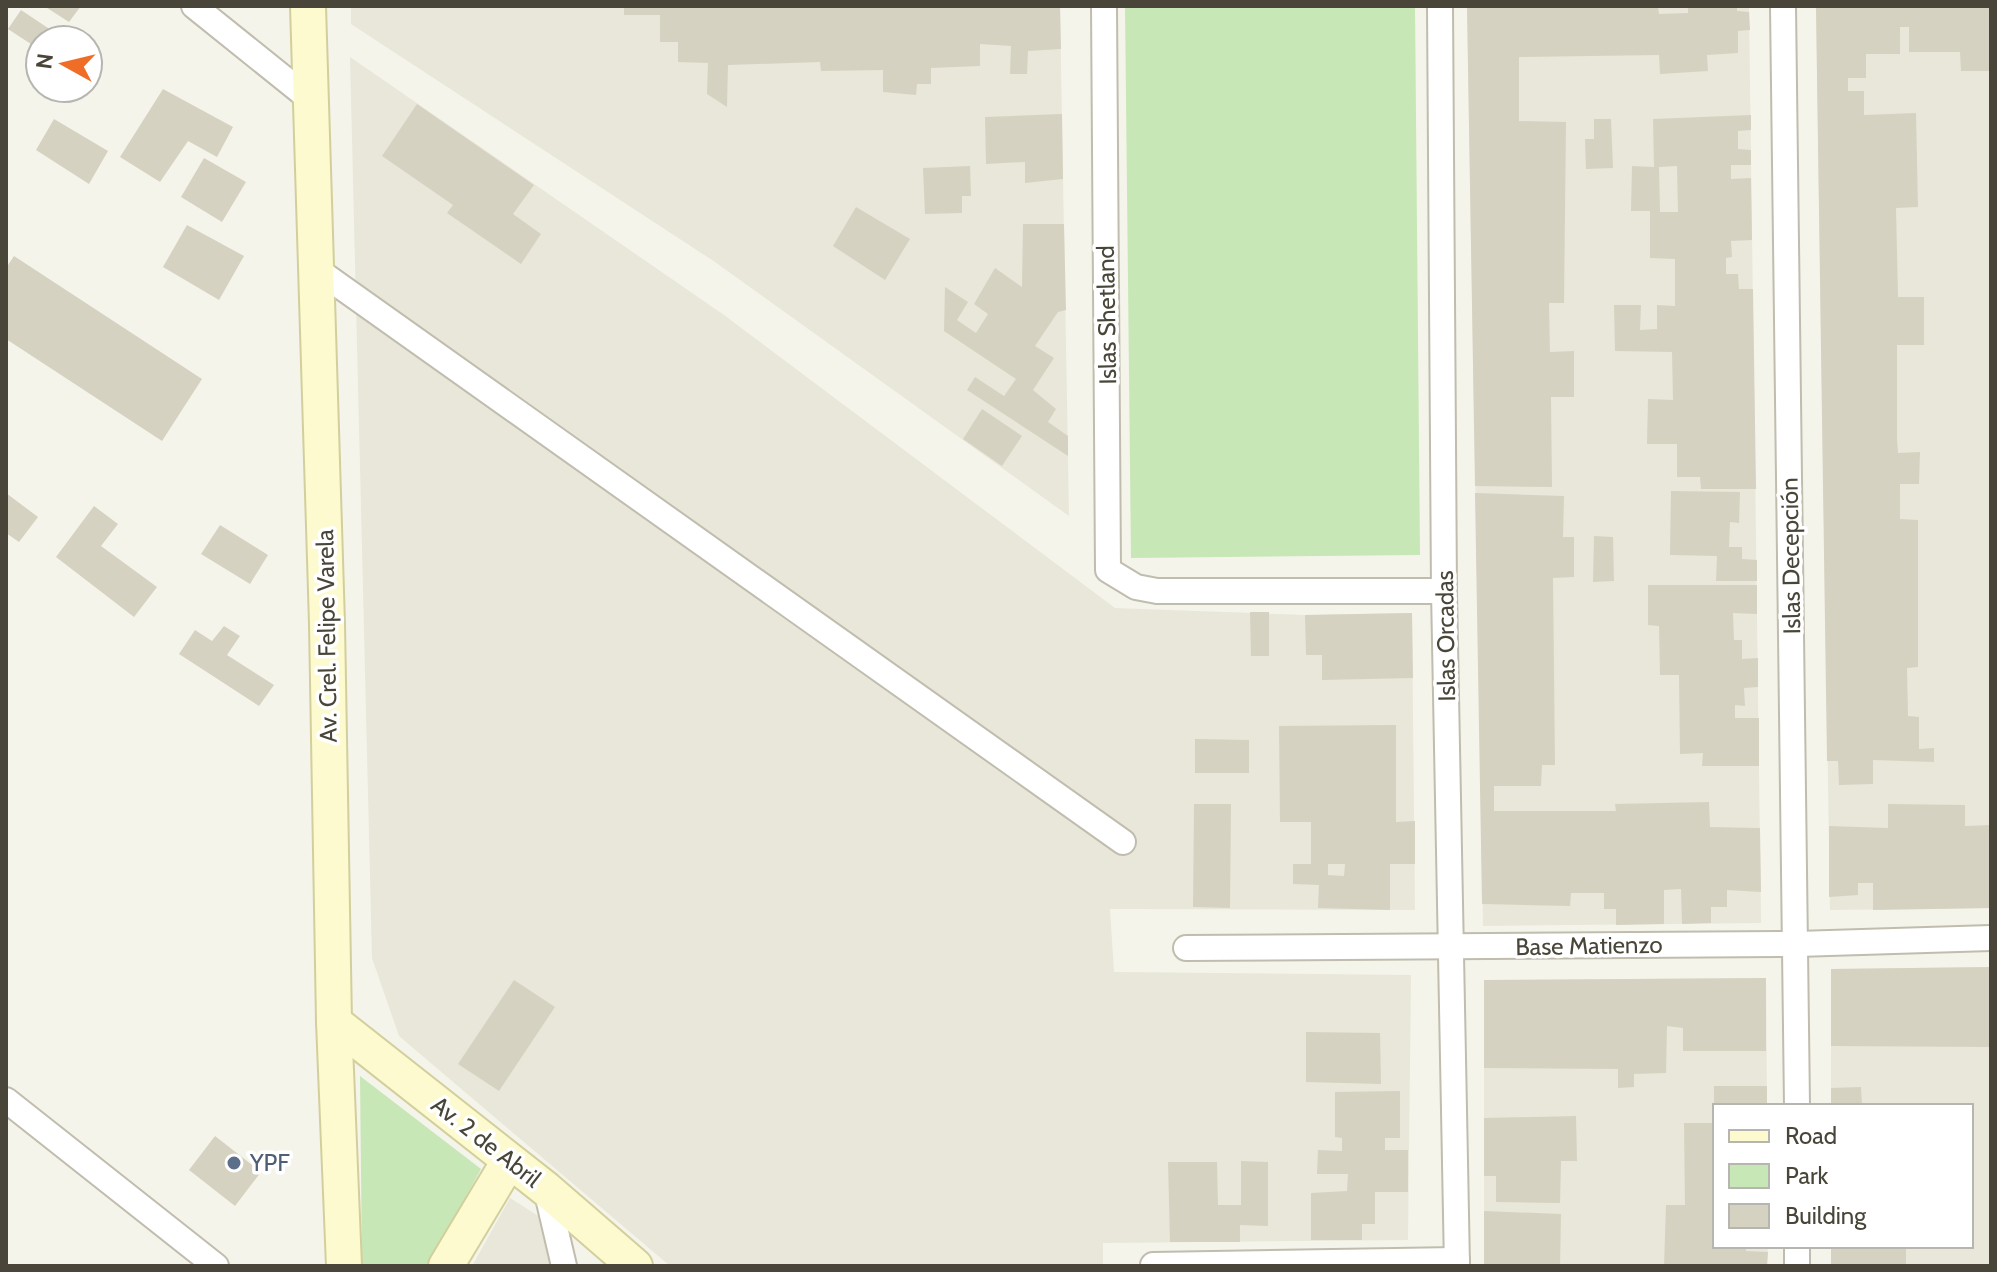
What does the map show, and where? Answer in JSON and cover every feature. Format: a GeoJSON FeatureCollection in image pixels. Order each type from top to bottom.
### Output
{"type":"FeatureCollection","features":[{"type":"Feature","properties":{"kind":"main road","name":"Av. Crel. Felipe Varela"},"geometry":{"type":"LineString","coordinates":[[308,6],[327,624],[334,1022],[344,1266]]}},
{"type":"Feature","properties":{"kind":"main road","name":"Av. 2 de Abril"},"geometry":{"type":"LineString","coordinates":[[334,1022],[546,1189],[635,1266]]}},
{"type":"Feature","properties":{"kind":"main road"},"geometry":{"type":"LineString","coordinates":[[446,1266],[509,1161]]}},
{"type":"Feature","properties":{"kind":"street"},"geometry":{"type":"LineString","coordinates":[[194,6],[311,100]]}},
{"type":"Feature","properties":{"kind":"street","name":"Islas Shetland"},"geometry":{"type":"LineString","coordinates":[[1104,6],[1108,570],[1136,587],[1157,591],[1444,591]]}},
{"type":"Feature","properties":{"kind":"street","name":"Islas Orcadas"},"geometry":{"type":"LineString","coordinates":[[1440,6],[1444,591],[1457,1263]]}},
{"type":"Feature","properties":{"kind":"street","name":"Islas Decepción"},"geometry":{"type":"LineString","coordinates":[[1783,6],[1797,1104]]}},
{"type":"Feature","properties":{"kind":"street"},"geometry":{"type":"LineString","coordinates":[[316,269],[1123,842]]}},
{"type":"Feature","properties":{"kind":"street","name":"Base Matienzo"},"geometry":{"type":"LineString","coordinates":[[1186,948],[1797,944],[1991,938]]}},
{"type":"Feature","properties":{"kind":"street"},"geometry":{"type":"LineString","coordinates":[[6,1100],[216,1266]]}},
{"type":"Feature","properties":{"kind":"street"},"geometry":{"type":"LineString","coordinates":[[546,1189],[564,1266]]}},
{"type":"Feature","properties":{"kind":"street"},"geometry":{"type":"LineString","coordinates":[[1153,1265],[1457,1263]]}},
{"type":"Feature","properties":{"kind":"shaded area"},"geometry":{"type":"Polygon","coordinates":[[[351,6],[1060,6],[1069,516],[715,262],[351,24],[351,6]]]}},
{"type":"Feature","properties":{"kind":"shaded area"},"geometry":{"type":"Polygon","coordinates":[[[1467,6],[1749,6],[1761,923],[1483,926],[1467,6]]]}},
{"type":"Feature","properties":{"kind":"shaded area"},"geometry":{"type":"Polygon","coordinates":[[[1816,6],[1991,6],[1991,908],[1830,910],[1816,6]]]}},
{"type":"Feature","properties":{"kind":"shaded area"},"geometry":{"type":"Polygon","coordinates":[[[350,57],[724,315],[1115,608],[1305,615],[1412,613],[1415,910],[1110,909],[1114,972],[1411,975],[1408,1240],[1103,1243],[1103,1266],[670,1266],[399,1036],[372,958],[350,57]]]}},
{"type":"Feature","properties":{"kind":"shaded area"},"geometry":{"type":"Polygon","coordinates":[[[1991,967],[1991,1266],[1831,1266],[1831,1248],[1973,1248],[1973,1104],[1831,1104],[1831,969],[1991,967]]]}},
{"type":"Feature","properties":{"kind":"shaded area"},"geometry":{"type":"Polygon","coordinates":[[[1766,978],[1767,1104],[1713,1104],[1713,1248],[1768,1248],[1767,1266],[1484,1266],[1484,980],[1766,978]]]}},
{"type":"Feature","properties":{"kind":"shaded area"},"geometry":{"type":"Polygon","coordinates":[[[510,1198],[540,1217],[551,1266],[472,1266],[510,1198]]]}},
{"type":"Feature","properties":{"kind":"green space"},"geometry":{"type":"Polygon","coordinates":[[[1125,6],[1415,6],[1420,555],[1131,558],[1125,6]]]}},
{"type":"Feature","properties":{"kind":"green space"},"geometry":{"type":"Polygon","coordinates":[[[360,1076],[481,1169],[428,1266],[362,1266],[360,1076]]]}},
{"type":"Feature","properties":{"kind":"building"},"geometry":{"type":"Polygon","coordinates":[[[44,6],[81,6],[69,22],[44,6]]]}},
{"type":"Feature","properties":{"kind":"building"},"geometry":{"type":"Polygon","coordinates":[[[624,6],[1060,6],[1061,49],[1028,51],[1027,74],[1010,74],[1011,46],[980,44],[980,66],[931,68],[931,84],[917,84],[916,95],[883,92],[883,70],[821,71],[820,62],[728,65],[727,107],[707,94],[708,63],[678,62],[678,42],[660,42],[660,15],[624,15],[624,6]]]}},
{"type":"Feature","properties":{"kind":"building"},"geometry":{"type":"Polygon","coordinates":[[[1467,6],[1658,6],[1659,14],[1688,13],[1688,6],[1737,6],[1737,11],[1749,12],[1750,30],[1738,31],[1738,53],[1707,55],[1708,71],[1660,74],[1659,55],[1519,57],[1519,121],[1566,122],[1564,303],[1549,303],[1550,352],[1574,351],[1574,397],[1551,397],[1552,487],[1475,486],[1467,6]]]}},
{"type":"Feature","properties":{"kind":"building"},"geometry":{"type":"Polygon","coordinates":[[[1816,6],[1991,6],[1991,71],[1961,71],[1960,52],[1909,52],[1909,27],[1900,27],[1900,54],[1866,54],[1866,78],[1848,78],[1848,91],[1864,91],[1864,115],[1916,113],[1918,207],[1896,208],[1898,297],[1924,297],[1924,345],[1897,345],[1897,439],[1898,453],[1920,452],[1919,484],[1900,484],[1900,519],[1918,520],[1918,667],[1907,668],[1908,716],[1919,717],[1919,749],[1934,748],[1934,762],[1873,760],[1873,784],[1839,785],[1838,761],[1827,761],[1816,6]]]}},
{"type":"Feature","properties":{"kind":"building"},"geometry":{"type":"Polygon","coordinates":[[[21,10],[42,24],[24,24],[24,40],[8,29],[21,10]]]}},
{"type":"Feature","properties":{"kind":"building"},"geometry":{"type":"Polygon","coordinates":[[[163,89],[233,127],[217,157],[188,141],[160,182],[120,157],[163,89]]]}},
{"type":"Feature","properties":{"kind":"building"},"geometry":{"type":"Polygon","coordinates":[[[417,104],[534,185],[513,214],[541,234],[521,264],[447,213],[453,205],[382,156],[417,104]]]}},
{"type":"Feature","properties":{"kind":"building"},"geometry":{"type":"Polygon","coordinates":[[[1062,114],[1063,179],[1025,183],[1025,162],[986,164],[985,117],[1062,114]]]}},
{"type":"Feature","properties":{"kind":"building"},"geometry":{"type":"Polygon","coordinates":[[[1751,115],[1751,130],[1738,131],[1738,149],[1751,150],[1751,165],[1731,165],[1731,179],[1751,178],[1752,240],[1731,241],[1732,257],[1726,258],[1726,274],[1738,274],[1739,289],[1753,289],[1756,489],[1701,489],[1700,477],[1677,477],[1677,444],[1647,444],[1648,399],[1673,400],[1672,352],[1615,351],[1614,305],[1641,305],[1640,330],[1657,329],[1657,305],[1675,306],[1675,259],[1650,258],[1650,211],[1631,211],[1632,166],[1654,167],[1653,119],[1751,115]],[[1677,166],[1659,167],[1660,212],[1678,212],[1677,166]]]}},
{"type":"Feature","properties":{"kind":"building"},"geometry":{"type":"Polygon","coordinates":[[[54,119],[108,151],[89,184],[36,150],[54,119]]]}},
{"type":"Feature","properties":{"kind":"building"},"geometry":{"type":"Polygon","coordinates":[[[1594,119],[1611,119],[1613,168],[1586,169],[1585,139],[1594,139],[1594,119]]]}},
{"type":"Feature","properties":{"kind":"building"},"geometry":{"type":"Polygon","coordinates":[[[204,158],[246,182],[222,222],[181,197],[204,158]]]}},
{"type":"Feature","properties":{"kind":"building"},"geometry":{"type":"Polygon","coordinates":[[[970,166],[971,196],[962,196],[962,213],[925,214],[923,168],[970,166]]]}},
{"type":"Feature","properties":{"kind":"building"},"geometry":{"type":"Polygon","coordinates":[[[856,207],[910,239],[885,280],[833,246],[856,207]]]}},
{"type":"Feature","properties":{"kind":"building"},"geometry":{"type":"Polygon","coordinates":[[[1023,224],[1064,224],[1066,310],[1058,312],[1035,346],[1054,358],[1033,390],[1056,409],[1048,422],[1068,436],[1068,456],[967,390],[975,377],[1004,396],[1016,379],[944,331],[945,287],[968,302],[957,320],[976,333],[988,314],[974,304],[995,268],[1022,287],[1023,224]]]}},
{"type":"Feature","properties":{"kind":"building"},"geometry":{"type":"Polygon","coordinates":[[[187,225],[244,256],[219,300],[163,267],[187,225]]]}},
{"type":"Feature","properties":{"kind":"building"},"geometry":{"type":"Polygon","coordinates":[[[14,256],[202,379],[162,441],[6,339],[6,268],[14,256]]]}},
{"type":"Feature","properties":{"kind":"building"},"geometry":{"type":"Polygon","coordinates":[[[982,409],[1022,436],[1002,466],[963,439],[982,409]]]}},
{"type":"Feature","properties":{"kind":"building"},"geometry":{"type":"Polygon","coordinates":[[[1671,491],[1740,492],[1739,523],[1730,522],[1729,547],[1742,547],[1742,559],[1757,560],[1757,581],[1716,581],[1717,556],[1670,555],[1671,491]]]}},
{"type":"Feature","properties":{"kind":"building"},"geometry":{"type":"Polygon","coordinates":[[[6,493],[38,517],[19,542],[6,533],[6,493]]]}},
{"type":"Feature","properties":{"kind":"building"},"geometry":{"type":"Polygon","coordinates":[[[1475,493],[1564,496],[1563,537],[1574,537],[1574,577],[1553,578],[1555,765],[1542,765],[1541,786],[1494,786],[1494,811],[1616,811],[1615,804],[1709,802],[1710,827],[1760,828],[1761,892],[1727,890],[1727,907],[1711,907],[1711,923],[1682,924],[1681,889],[1664,890],[1664,924],[1616,925],[1616,909],[1604,909],[1604,893],[1571,893],[1570,906],[1482,904],[1475,493]]]}},
{"type":"Feature","properties":{"kind":"building"},"geometry":{"type":"Polygon","coordinates":[[[94,506],[118,524],[101,546],[157,587],[134,617],[56,557],[94,506]]]}},
{"type":"Feature","properties":{"kind":"building"},"geometry":{"type":"Polygon","coordinates":[[[220,525],[268,555],[250,584],[201,554],[220,525]]]}},
{"type":"Feature","properties":{"kind":"building"},"geometry":{"type":"Polygon","coordinates":[[[1594,536],[1613,537],[1614,581],[1593,582],[1594,536]]]}},
{"type":"Feature","properties":{"kind":"building"},"geometry":{"type":"Polygon","coordinates":[[[1648,585],[1757,585],[1757,614],[1733,613],[1734,640],[1742,640],[1742,659],[1758,658],[1758,687],[1744,688],[1745,706],[1735,705],[1735,718],[1759,718],[1759,766],[1702,766],[1703,753],[1680,754],[1679,675],[1660,675],[1659,626],[1648,625],[1648,585]]]}},
{"type":"Feature","properties":{"kind":"building"},"geometry":{"type":"Polygon","coordinates":[[[1250,612],[1269,612],[1269,656],[1251,656],[1250,612]]]}},
{"type":"Feature","properties":{"kind":"building"},"geometry":{"type":"Polygon","coordinates":[[[1412,613],[1413,678],[1322,680],[1322,655],[1306,655],[1305,615],[1412,613]]]}},
{"type":"Feature","properties":{"kind":"building"},"geometry":{"type":"Polygon","coordinates":[[[224,626],[240,636],[227,655],[274,685],[259,706],[179,654],[195,630],[212,641],[224,626]]]}},
{"type":"Feature","properties":{"kind":"building"},"geometry":{"type":"Polygon","coordinates":[[[1396,725],[1396,822],[1415,821],[1415,864],[1390,864],[1390,910],[1318,908],[1319,885],[1293,884],[1293,864],[1311,864],[1311,822],[1280,822],[1279,726],[1396,725]],[[1328,864],[1328,875],[1344,876],[1345,864],[1328,864]]]}},
{"type":"Feature","properties":{"kind":"building"},"geometry":{"type":"Polygon","coordinates":[[[1195,739],[1249,740],[1249,773],[1195,773],[1195,739]]]}},
{"type":"Feature","properties":{"kind":"building"},"geometry":{"type":"Polygon","coordinates":[[[1194,804],[1231,804],[1230,908],[1193,907],[1194,804]]]}},
{"type":"Feature","properties":{"kind":"building"},"geometry":{"type":"Polygon","coordinates":[[[1888,804],[1965,805],[1965,826],[1991,825],[1991,908],[1873,910],[1873,883],[1858,883],[1858,895],[1829,897],[1829,826],[1888,828],[1888,804]]]}},
{"type":"Feature","properties":{"kind":"building"},"geometry":{"type":"Polygon","coordinates":[[[1991,967],[1991,1047],[1831,1046],[1831,969],[1991,967]]]}},
{"type":"Feature","properties":{"kind":"building"},"geometry":{"type":"Polygon","coordinates":[[[1766,978],[1766,1051],[1683,1051],[1683,1028],[1667,1026],[1666,1073],[1634,1074],[1634,1087],[1618,1088],[1618,1069],[1484,1068],[1484,980],[1766,978]]]}},
{"type":"Feature","properties":{"kind":"building"},"geometry":{"type":"Polygon","coordinates":[[[514,980],[555,1007],[499,1091],[458,1064],[514,980]]]}},
{"type":"Feature","properties":{"kind":"building"},"geometry":{"type":"Polygon","coordinates":[[[1306,1032],[1380,1033],[1381,1084],[1306,1082],[1306,1032]]]}},
{"type":"Feature","properties":{"kind":"building"},"geometry":{"type":"Polygon","coordinates":[[[1714,1086],[1767,1086],[1767,1104],[1714,1104],[1714,1086]]]}},
{"type":"Feature","properties":{"kind":"building"},"geometry":{"type":"Polygon","coordinates":[[[1861,1087],[1862,1104],[1831,1104],[1831,1088],[1861,1087]]]}},
{"type":"Feature","properties":{"kind":"building"},"geometry":{"type":"Polygon","coordinates":[[[1400,1091],[1400,1138],[1385,1138],[1385,1150],[1408,1150],[1408,1192],[1375,1192],[1375,1224],[1362,1224],[1362,1240],[1311,1240],[1311,1193],[1347,1191],[1348,1174],[1317,1174],[1318,1150],[1342,1151],[1342,1138],[1335,1137],[1335,1092],[1400,1091]]]}},
{"type":"Feature","properties":{"kind":"building"},"geometry":{"type":"Polygon","coordinates":[[[1576,1116],[1577,1161],[1561,1161],[1560,1203],[1496,1202],[1496,1176],[1484,1176],[1484,1118],[1576,1116]]]}},
{"type":"Feature","properties":{"kind":"building"},"geometry":{"type":"Polygon","coordinates":[[[1684,1123],[1713,1123],[1713,1248],[1768,1252],[1767,1266],[1664,1266],[1666,1205],[1685,1205],[1684,1123]]]}},
{"type":"Feature","properties":{"kind":"building"},"geometry":{"type":"Polygon","coordinates":[[[215,1136],[261,1172],[235,1206],[189,1170],[215,1136]]]}},
{"type":"Feature","properties":{"kind":"building"},"geometry":{"type":"Polygon","coordinates":[[[1241,1161],[1268,1162],[1268,1226],[1240,1225],[1240,1242],[1170,1242],[1168,1162],[1217,1162],[1218,1205],[1241,1205],[1241,1161]]]}},
{"type":"Feature","properties":{"kind":"building"},"geometry":{"type":"Polygon","coordinates":[[[1484,1211],[1561,1214],[1560,1266],[1484,1266],[1484,1211]]]}},
{"type":"Feature","properties":{"kind":"building"},"geometry":{"type":"Polygon","coordinates":[[[1831,1248],[1906,1248],[1906,1266],[1831,1266],[1831,1248]]]}},
{"type":"Feature","properties":{"kind":"place","name":"YPF"},"geometry":{"type":"Point","coordinates":[234,1163]}}]}
